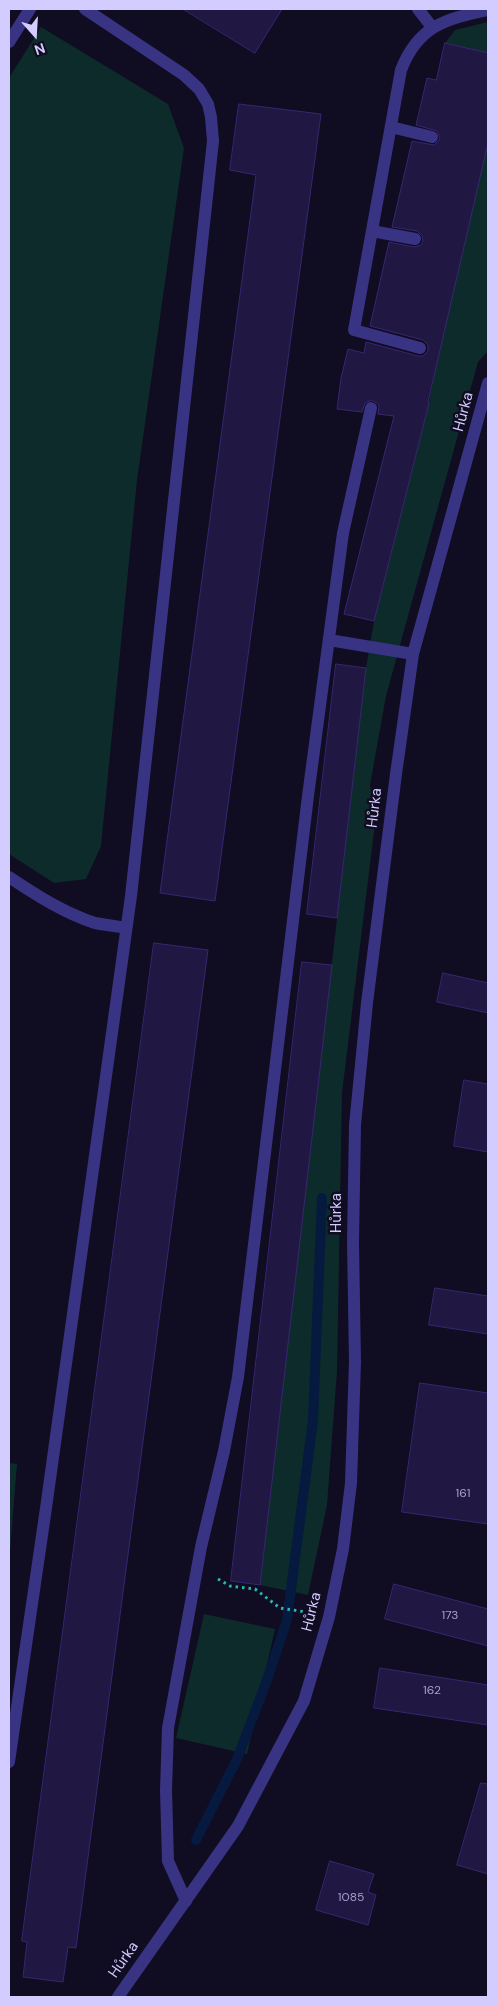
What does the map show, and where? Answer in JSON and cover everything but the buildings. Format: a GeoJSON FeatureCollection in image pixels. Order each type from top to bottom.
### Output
{"type":"FeatureCollection","features":[{"type":"Feature","properties":{"kind":"street"},"geometry":{"type":"LineString","coordinates":[[9,42],[30,9]]}},
{"type":"Feature","properties":{"kind":"street"},"geometry":{"type":"LineString","coordinates":[[9,1762],[126,928],[213,141],[208,104],[199,89],[184,75],[85,9]]}},
{"type":"Feature","properties":{"kind":"street"},"geometry":{"type":"LineString","coordinates":[[418,9],[432,27]]}},
{"type":"Feature","properties":{"kind":"street"},"geometry":{"type":"LineString","coordinates":[[420,348],[354,330],[401,70],[407,55],[420,37],[432,27],[456,18],[488,10]]}},
{"type":"Feature","properties":{"kind":"street"},"geometry":{"type":"LineString","coordinates":[[391,127],[432,137]]}},
{"type":"Feature","properties":{"kind":"street"},"geometry":{"type":"LineString","coordinates":[[372,231],[415,239]]}},
{"type":"Feature","properties":{"kind":"street","name":"Hůrka"},"geometry":{"type":"LineString","coordinates":[[118,1997],[238,1826],[304,1701],[330,1617],[343,1548],[351,1483],[355,1362],[353,1191],[355,1125],[367,1003],[413,654],[488,383]]}},
{"type":"Feature","properties":{"kind":"street"},"geometry":{"type":"LineString","coordinates":[[186,1901],[168,1861],[166,1790],[168,1728],[196,1574],[238,1377],[306,806],[343,533],[371,408]]}},
{"type":"Feature","properties":{"kind":"street"},"geometry":{"type":"LineString","coordinates":[[329,640],[413,654]]}},
{"type":"Feature","properties":{"kind":"street"},"geometry":{"type":"LineString","coordinates":[[9,877],[44,900],[71,914],[97,923],[126,928]]}},
{"type":"Feature","properties":{"kind":"path"},"geometry":{"type":"LineString","coordinates":[[196,1574],[213,1576],[230,1586],[255,1589],[280,1608],[302,1612]]}},
{"type":"Feature","properties":{"kind":"green space"},"geometry":{"type":"Polygon","coordinates":[[[488,22],[488,53],[445,43],[455,30],[488,22]]]}},
{"type":"Feature","properties":{"kind":"green space"},"geometry":{"type":"Polygon","coordinates":[[[41,27],[168,104],[184,148],[137,480],[101,846],[86,879],[54,883],[9,854],[9,78],[41,27]]]}},
{"type":"Feature","properties":{"kind":"green space"},"geometry":{"type":"Polygon","coordinates":[[[488,141],[488,351],[478,362],[386,696],[370,785],[376,815],[342,1093],[337,1371],[327,1505],[308,1595],[260,1585],[366,668],[374,621],[429,403],[488,141]]]}},
{"type":"Feature","properties":{"kind":"green space"},"geometry":{"type":"Polygon","coordinates":[[[9,1463],[17,1464],[9,1564],[9,1463]]]}},
{"type":"Feature","properties":{"kind":"green space"},"geometry":{"type":"Polygon","coordinates":[[[204,1614],[275,1629],[247,1754],[176,1738],[204,1614]]]}},
{"type":"Feature","properties":{"kind":"waterway"},"geometry":{"type":"LineString","coordinates":[[196,1840],[237,1759],[287,1620],[313,1420],[322,1198]]}}]}
